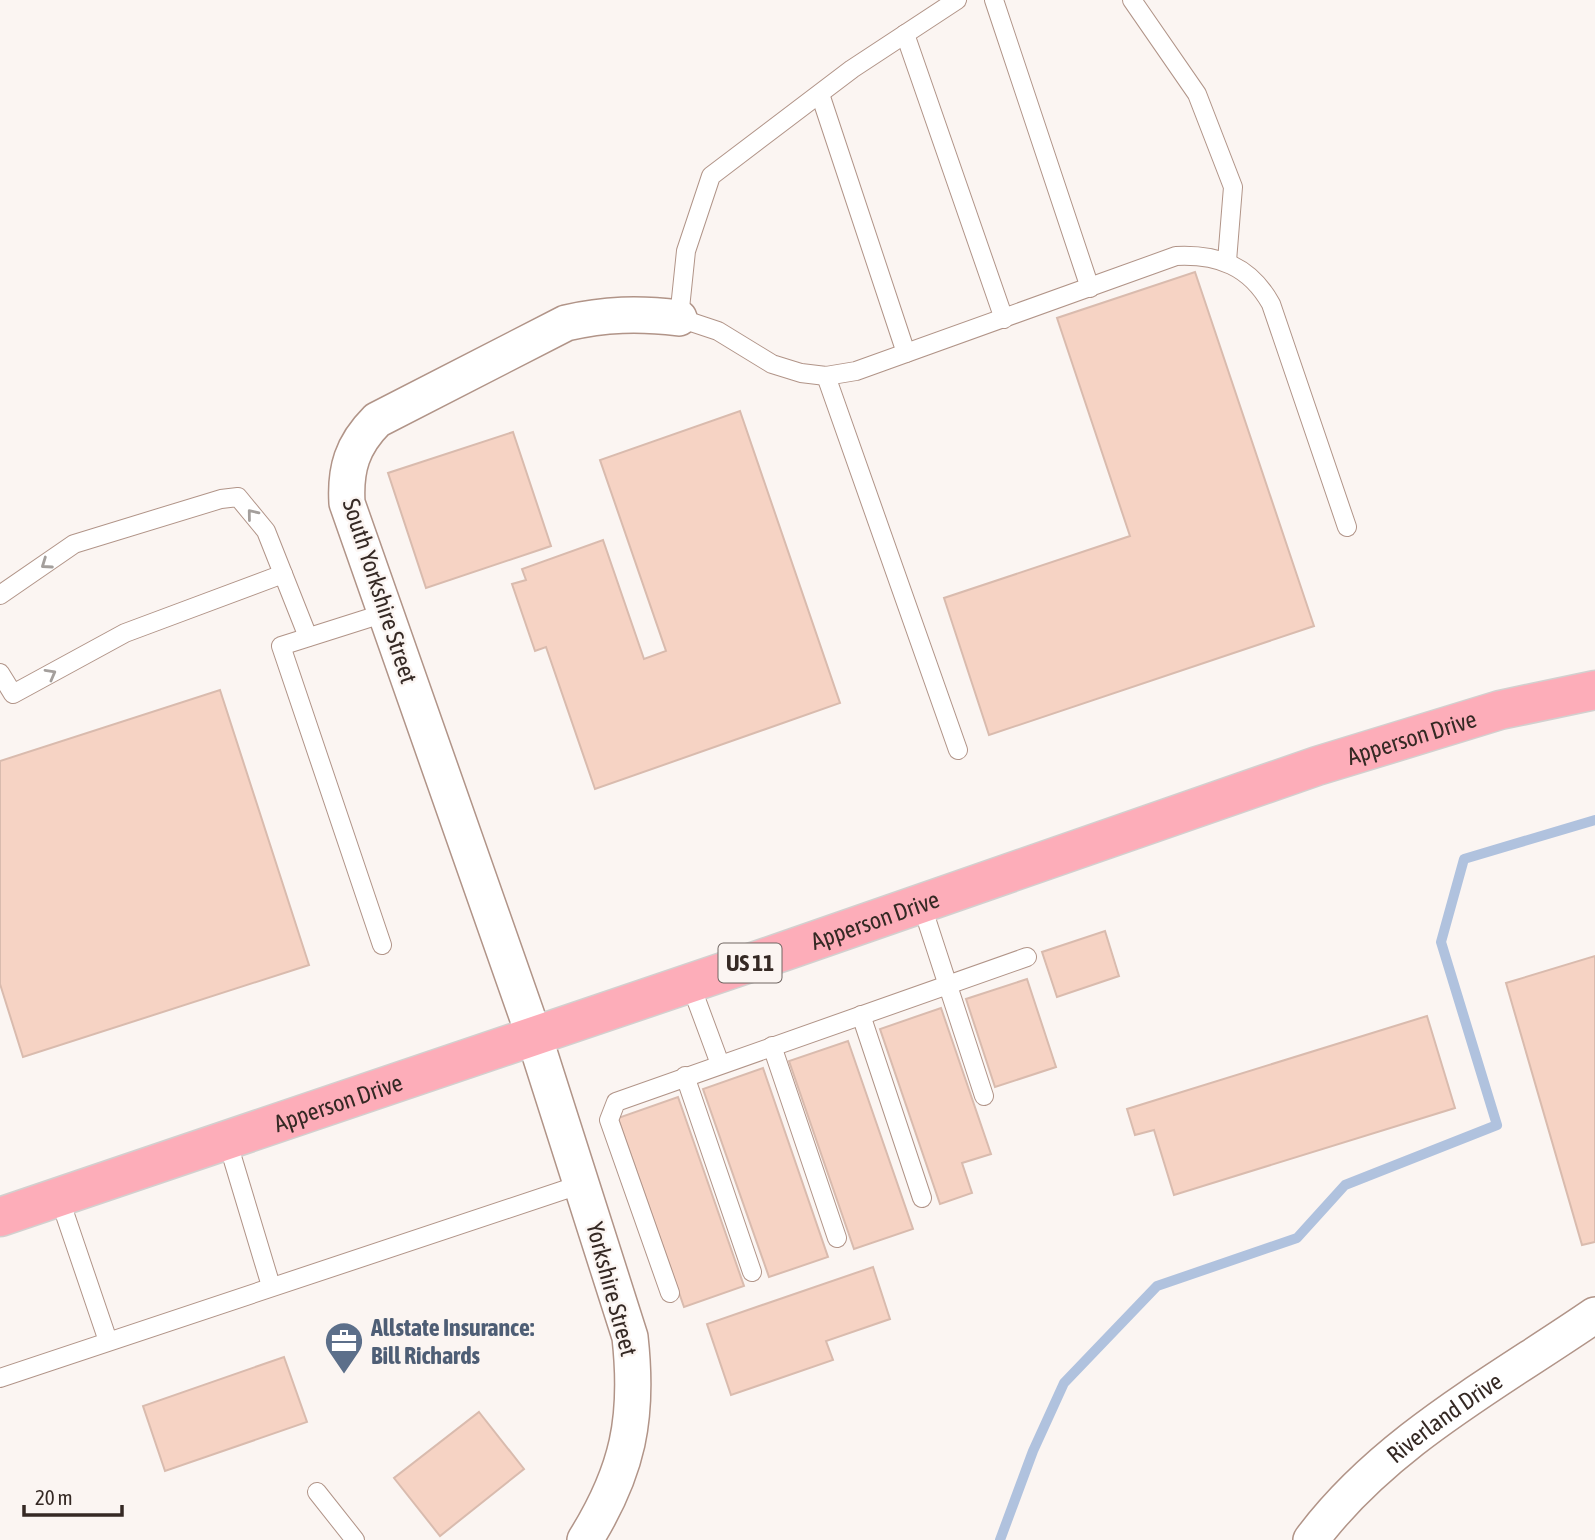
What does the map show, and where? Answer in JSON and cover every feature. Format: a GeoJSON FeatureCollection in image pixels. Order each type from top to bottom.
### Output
{"type":"FeatureCollection","features":[{"type":"Feature","properties":{"kind":"main road","name":"Apperson Drive"},"geometry":{"type":"LineString","coordinates":[[0,1217],[690,983],[1317,766],[1500,709],[1595,690]]}},
{"type":"Feature","properties":{"kind":"street","name":"South Yorkshire Street"},"geometry":{"type":"LineString","coordinates":[[534,1036],[347,503],[346,478],[350,458],[362,435],[377,420],[566,323],[598,316],[639,313],[679,318]]}},
{"type":"Feature","properties":{"kind":"street","name":"Yorkshire Street"},"geometry":{"type":"LineString","coordinates":[[534,1036],[630,1337],[635,1382],[632,1427],[624,1462],[607,1504],[585,1540]]}},
{"type":"Feature","properties":{"kind":"street","name":"Riverland Drive"},"geometry":{"type":"LineString","coordinates":[[1311,1540],[1334,1510],[1370,1472],[1431,1426],[1595,1315]]}},
{"type":"Feature","properties":{"kind":"lane"},"geometry":{"type":"LineString","coordinates":[[957,0],[820,94],[711,176],[686,251],[679,318],[718,331],[772,363],[802,373],[825,376],[856,371],[1176,256],[1202,254],[1227,261],[1246,272],[1271,304],[1347,527]]}},
{"type":"Feature","properties":{"kind":"lane"},"geometry":{"type":"LineString","coordinates":[[994,0],[1090,288]]}},
{"type":"Feature","properties":{"kind":"lane"},"geometry":{"type":"LineString","coordinates":[[1132,0],[1198,94],[1233,187],[1227,261]]}},
{"type":"Feature","properties":{"kind":"lane"},"geometry":{"type":"LineString","coordinates":[[905,34],[1004,319]]}},
{"type":"Feature","properties":{"kind":"lane"},"geometry":{"type":"LineString","coordinates":[[820,94],[906,353]]}},
{"type":"Feature","properties":{"kind":"lane"},"geometry":{"type":"LineString","coordinates":[[825,376],[958,750]]}},
{"type":"Feature","properties":{"kind":"lane"},"geometry":{"type":"LineString","coordinates":[[0,595],[74,544],[221,499],[238,497],[266,531],[308,637]]}},
{"type":"Feature","properties":{"kind":"lane"},"geometry":{"type":"LineString","coordinates":[[0,673],[13,694],[125,633],[283,574]]}},
{"type":"Feature","properties":{"kind":"lane"},"geometry":{"type":"LineString","coordinates":[[382,945],[281,646],[386,613]]}},
{"type":"Feature","properties":{"kind":"lane"},"geometry":{"type":"LineString","coordinates":[[921,903],[984,1096]]}},
{"type":"Feature","properties":{"kind":"lane"},"geometry":{"type":"LineString","coordinates":[[670,1293],[609,1120],[616,1102],[1027,957]]}},
{"type":"Feature","properties":{"kind":"lane"},"geometry":{"type":"LineString","coordinates":[[690,983],[720,1064]]}},
{"type":"Feature","properties":{"kind":"lane"},"geometry":{"type":"LineString","coordinates":[[861,1015],[922,1198]]}},
{"type":"Feature","properties":{"kind":"lane"},"geometry":{"type":"LineString","coordinates":[[772,1046],[837,1238]]}},
{"type":"Feature","properties":{"kind":"lane"},"geometry":{"type":"LineString","coordinates":[[685,1076],[752,1272]]}},
{"type":"Feature","properties":{"kind":"lane"},"geometry":{"type":"LineString","coordinates":[[227,1140],[271,1286]]}},
{"type":"Feature","properties":{"kind":"lane"},"geometry":{"type":"LineString","coordinates":[[0,1378],[582,1184]]}},
{"type":"Feature","properties":{"kind":"lane"},"geometry":{"type":"LineString","coordinates":[[59,1197],[108,1341]]}},
{"type":"Feature","properties":{"kind":"lane"},"geometry":{"type":"LineString","coordinates":[[317,1492],[355,1540]]}},
{"type":"Feature","properties":{"kind":"building"},"geometry":{"type":"Polygon","coordinates":[[[1195,272],[1314,626],[989,735],[944,598],[1130,536],[1057,318],[1195,272]]]}},
{"type":"Feature","properties":{"kind":"building"},"geometry":{"type":"Polygon","coordinates":[[[740,411],[840,703],[595,789],[546,647],[535,651],[512,584],[526,580],[522,569],[603,540],[644,659],[666,651],[600,460],[740,411]]]}},
{"type":"Feature","properties":{"kind":"building"},"geometry":{"type":"Polygon","coordinates":[[[513,432],[551,546],[426,588],[388,473],[513,432]]]}},
{"type":"Feature","properties":{"kind":"building"},"geometry":{"type":"Polygon","coordinates":[[[220,690],[309,965],[23,1057],[0,984],[0,761],[220,690]]]}},
{"type":"Feature","properties":{"kind":"building"},"geometry":{"type":"Polygon","coordinates":[[[1105,931],[1119,976],[1057,997],[1042,952],[1105,931]]]}},
{"type":"Feature","properties":{"kind":"building"},"geometry":{"type":"Polygon","coordinates":[[[1595,956],[1595,1242],[1582,1245],[1506,983],[1595,956]]]}},
{"type":"Feature","properties":{"kind":"building"},"geometry":{"type":"Polygon","coordinates":[[[1027,979],[1056,1067],[995,1087],[966,999],[1027,979]]]}},
{"type":"Feature","properties":{"kind":"building"},"geometry":{"type":"Polygon","coordinates":[[[941,1008],[991,1154],[962,1163],[972,1193],[940,1204],[880,1029],[941,1008]]]}},
{"type":"Feature","properties":{"kind":"building"},"geometry":{"type":"Polygon","coordinates":[[[1427,1016],[1455,1108],[1174,1195],[1154,1130],[1135,1135],[1127,1109],[1427,1016]]]}},
{"type":"Feature","properties":{"kind":"building"},"geometry":{"type":"Polygon","coordinates":[[[848,1041],[913,1229],[854,1249],[789,1061],[848,1041]]]}},
{"type":"Feature","properties":{"kind":"building"},"geometry":{"type":"Polygon","coordinates":[[[763,1068],[828,1257],[769,1277],[703,1089],[763,1068]]]}},
{"type":"Feature","properties":{"kind":"building"},"geometry":{"type":"Polygon","coordinates":[[[678,1097],[744,1286],[684,1307],[618,1118],[678,1097]]]}},
{"type":"Feature","properties":{"kind":"building"},"geometry":{"type":"Polygon","coordinates":[[[873,1267],[890,1319],[826,1341],[833,1360],[731,1395],[707,1324],[873,1267]]]}},
{"type":"Feature","properties":{"kind":"building"},"geometry":{"type":"Polygon","coordinates":[[[284,1357],[307,1422],[165,1471],[143,1406],[284,1357]]]}},
{"type":"Feature","properties":{"kind":"building"},"geometry":{"type":"Polygon","coordinates":[[[479,1412],[524,1469],[440,1536],[394,1478],[479,1412]]]}},
{"type":"Feature","properties":{"kind":"waterway"},"geometry":{"type":"LineString","coordinates":[[1000,1540],[1033,1451],[1064,1383],[1157,1286],[1297,1238],[1345,1185],[1497,1125],[1441,942],[1464,859],[1595,820]]}},
{"type":"Feature","properties":{"kind":"place","name":"Allstate Insurance: Bill Richards"},"geometry":{"type":"Point","coordinates":[344,1375]}}]}
